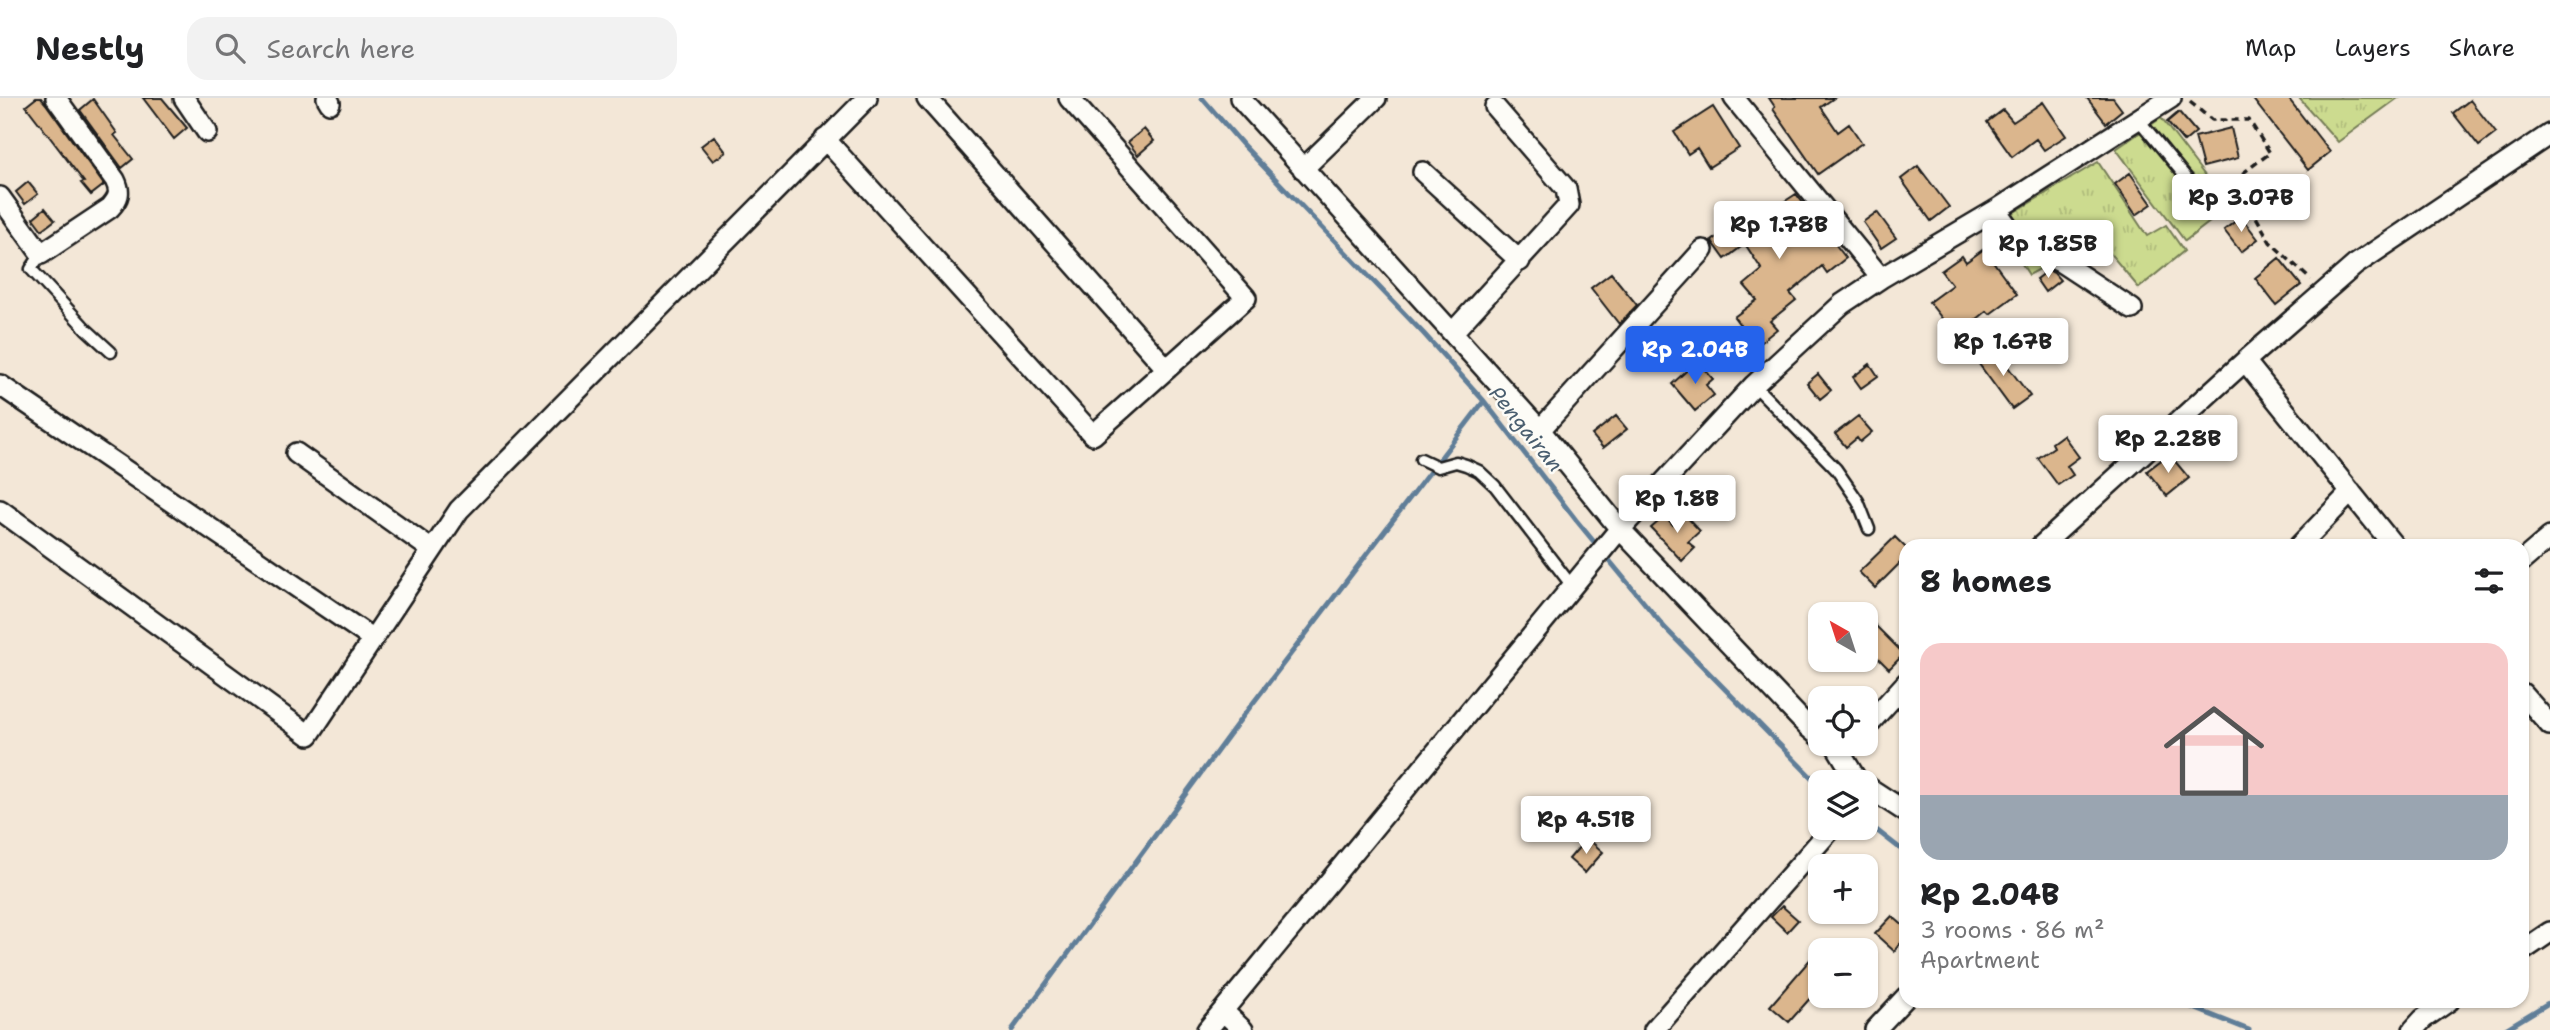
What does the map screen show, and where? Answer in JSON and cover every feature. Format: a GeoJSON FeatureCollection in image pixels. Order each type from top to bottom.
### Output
{"type":"FeatureCollection","features":[{"type":"Feature","properties":{"kind":"street"},"geometry":{"type":"LineString","coordinates":[[0,197],[41,254],[110,208],[118,199],[119,188],[56,98]]}},
{"type":"Feature","properties":{"kind":"street"},"geometry":{"type":"LineString","coordinates":[[184,98],[207,132]]}},
{"type":"Feature","properties":{"kind":"street"},"geometry":{"type":"LineString","coordinates":[[0,510],[309,735],[459,510],[867,98]]}},
{"type":"Feature","properties":{"kind":"street"},"geometry":{"type":"LineString","coordinates":[[927,98],[1167,369]]}},
{"type":"Feature","properties":{"kind":"street"},"geometry":{"type":"LineString","coordinates":[[825,139],[1093,435],[1247,298],[1069,98]]}},
{"type":"Feature","properties":{"kind":"street"},"geometry":{"type":"LineString","coordinates":[[1240,98],[1540,430],[1616,533],[1808,727]]}},
{"type":"Feature","properties":{"kind":"street"},"geometry":{"type":"LineString","coordinates":[[1303,169],[1376,98]]}},
{"type":"Feature","properties":{"kind":"street"},"geometry":{"type":"LineString","coordinates":[[1734,98],[1881,278]]}},
{"type":"Feature","properties":{"kind":"street"},"geometry":{"type":"LineString","coordinates":[[1207,1030],[1588,566],[1754,385],[1842,304],[2171,98]]}},
{"type":"Feature","properties":{"kind":"street"},"geometry":{"type":"LineString","coordinates":[[1454,332],[1565,211],[1570,200],[1566,189],[1495,107]]}},
{"type":"Feature","properties":{"kind":"street"},"geometry":{"type":"LineString","coordinates":[[2049,539],[2245,361],[2368,255],[2550,134]]}},
{"type":"Feature","properties":{"kind":"street"},"geometry":{"type":"LineString","coordinates":[[1423,172],[1520,261]]}},
{"type":"Feature","properties":{"kind":"street"},"geometry":{"type":"LineString","coordinates":[[1996,210],[2011,231],[2027,244],[2062,263],[2132,309]]}},
{"type":"Feature","properties":{"kind":"street"},"geometry":{"type":"LineString","coordinates":[[1540,430],[1703,250]]}},
{"type":"Feature","properties":{"kind":"street"},"geometry":{"type":"LineString","coordinates":[[2245,361],[2388,539]]}},
{"type":"Feature","properties":{"kind":"street"},"geometry":{"type":"LineString","coordinates":[[0,385],[373,639]]}},
{"type":"Feature","properties":{"kind":"street"},"geometry":{"type":"LineString","coordinates":[[296,453],[432,550]]}},
{"type":"Feature","properties":{"kind":"street"},"geometry":{"type":"LineString","coordinates":[[2306,539],[2351,492]]}},
{"type":"Feature","properties":{"kind":"street"},"geometry":{"type":"LineString","coordinates":[[2529,555],[2550,537]]}},
{"type":"Feature","properties":{"kind":"street"},"geometry":{"type":"LineString","coordinates":[[1878,714],[1899,691]]}},
{"type":"Feature","properties":{"kind":"street"},"geometry":{"type":"LineString","coordinates":[[2529,701],[2550,726]]}},
{"type":"Feature","properties":{"kind":"street"},"geometry":{"type":"LineString","coordinates":[[1878,794],[1899,807]]}},
{"type":"Feature","properties":{"kind":"street"},"geometry":{"type":"LineString","coordinates":[[1654,1030],[1821,840]]}},
{"type":"Feature","properties":{"kind":"street"},"geometry":{"type":"LineString","coordinates":[[2529,946],[2550,932]]}},
{"type":"Feature","properties":{"kind":"street"},"geometry":{"type":"LineString","coordinates":[[1875,1030],[1899,1004]]}},
{"type":"Feature","properties":{"kind":"street"},"geometry":{"type":"LineString","coordinates":[[2413,1030],[2439,1008]]}},
{"type":"Feature","properties":{"kind":"street"},"geometry":{"type":"LineString","coordinates":[[1223,1011],[1243,1030]]}},
{"type":"Feature","properties":{"kind":"lane"},"geometry":{"type":"LineString","coordinates":[[2138,119],[2194,187]]}},
{"type":"Feature","properties":{"kind":"lane"},"geometry":{"type":"LineString","coordinates":[[41,254],[31,269],[111,352]]}},
{"type":"Feature","properties":{"kind":"lane"},"geometry":{"type":"LineString","coordinates":[[1754,385],[1836,469],[1858,501],[1868,529]]}},
{"type":"Feature","properties":{"kind":"lane"},"geometry":{"type":"LineString","coordinates":[[1429,463],[1456,462],[1479,471],[1495,486],[1572,586]]}},
{"type":"Feature","properties":{"kind":"path"},"geometry":{"type":"LineString","coordinates":[[2186,98],[2212,120],[2249,120],[2270,153],[2235,179],[2270,242],[2324,292]]}},
{"type":"Feature","properties":{"kind":"green space"},"geometry":{"type":"Polygon","coordinates":[[[2299,98],[2398,98],[2338,142],[2299,98]]]}},
{"type":"Feature","properties":{"kind":"green space"},"geometry":{"type":"Polygon","coordinates":[[[2161,118],[2229,207],[2185,241],[2116,149],[2161,118]]]}},
{"type":"Feature","properties":{"kind":"green space"},"geometry":{"type":"Polygon","coordinates":[[[2098,162],[2147,236],[2166,225],[2184,251],[2139,288],[2103,245],[2061,271],[2049,264],[2029,275],[1996,223],[2098,162]]]}},
{"type":"Feature","properties":{"kind":"building"},"geometry":{"type":"Polygon","coordinates":[[[36,98],[41,98],[46,104],[104,185],[91,195],[26,106],[36,98]]]}},
{"type":"Feature","properties":{"kind":"building"},"geometry":{"type":"Polygon","coordinates":[[[143,98],[162,98],[187,128],[174,139],[143,98]]]}},
{"type":"Feature","properties":{"kind":"building"},"geometry":{"type":"Polygon","coordinates":[[[1769,98],[1834,98],[1821,107],[1838,132],[1849,124],[1862,143],[1818,174],[1773,109],[1775,107],[1769,98]]]}},
{"type":"Feature","properties":{"kind":"building"},"geometry":{"type":"Polygon","coordinates":[[[2087,98],[2113,98],[2122,110],[2106,123],[2087,98]]]}},
{"type":"Feature","properties":{"kind":"building"},"geometry":{"type":"Polygon","coordinates":[[[2252,98],[2288,98],[2330,152],[2308,170],[2252,98]]]}},
{"type":"Feature","properties":{"kind":"building"},"geometry":{"type":"Polygon","coordinates":[[[93,99],[117,133],[114,135],[133,159],[122,168],[80,110],[93,99]]]}},
{"type":"Feature","properties":{"kind":"building"},"geometry":{"type":"Polygon","coordinates":[[[2470,100],[2496,133],[2479,146],[2453,113],[2470,100]]]}},
{"type":"Feature","properties":{"kind":"building"},"geometry":{"type":"Polygon","coordinates":[[[2043,102],[2066,136],[2044,150],[2036,139],[2012,157],[1987,122],[2003,110],[2013,122],[2043,102]]]}},
{"type":"Feature","properties":{"kind":"building"},"geometry":{"type":"Polygon","coordinates":[[[1713,107],[1739,148],[1709,167],[1697,148],[1688,154],[1674,132],[1713,107]]]}},
{"type":"Feature","properties":{"kind":"building"},"geometry":{"type":"Polygon","coordinates":[[[2179,112],[2196,132],[2184,142],[2167,122],[2179,112]]]}},
{"type":"Feature","properties":{"kind":"building"},"geometry":{"type":"Polygon","coordinates":[[[2231,128],[2238,158],[2203,167],[2195,137],[2231,128]]]}},
{"type":"Feature","properties":{"kind":"building"},"geometry":{"type":"Polygon","coordinates":[[[1144,129],[1154,141],[1138,155],[1128,142],[1144,129]]]}},
{"type":"Feature","properties":{"kind":"building"},"geometry":{"type":"Polygon","coordinates":[[[714,136],[726,152],[713,161],[701,146],[714,136]]]}},
{"type":"Feature","properties":{"kind":"building"},"geometry":{"type":"Polygon","coordinates":[[[1918,166],[1949,207],[1931,221],[1901,179],[1918,166]]]}},
{"type":"Feature","properties":{"kind":"building"},"geometry":{"type":"Polygon","coordinates":[[[2130,173],[2152,204],[2136,215],[2115,184],[2130,173]]]}},
{"type":"Feature","properties":{"kind":"building"},"geometry":{"type":"Polygon","coordinates":[[[28,182],[38,194],[25,204],[16,192],[28,182]]]}},
{"type":"Feature","properties":{"kind":"building"},"geometry":{"type":"Polygon","coordinates":[[[1796,194],[1846,258],[1827,273],[1822,266],[1790,293],[1796,300],[1770,321],[1777,329],[1756,346],[1734,317],[1757,300],[1744,285],[1762,270],[1745,244],[1725,259],[1712,241],[1729,228],[1733,235],[1796,194]]]}},
{"type":"Feature","properties":{"kind":"building"},"geometry":{"type":"Polygon","coordinates":[[[45,208],[55,220],[42,230],[33,218],[45,208]]]}},
{"type":"Feature","properties":{"kind":"building"},"geometry":{"type":"Polygon","coordinates":[[[1877,212],[1896,238],[1881,248],[1863,222],[1877,212]]]}},
{"type":"Feature","properties":{"kind":"building"},"geometry":{"type":"Polygon","coordinates":[[[2241,217],[2258,239],[2241,252],[2224,230],[2241,217]]]}},
{"type":"Feature","properties":{"kind":"building"},"geometry":{"type":"Polygon","coordinates":[[[1984,249],[2017,294],[1990,314],[1987,311],[1956,336],[1929,302],[1952,285],[1941,271],[1962,256],[1966,262],[1984,249]]]}},
{"type":"Feature","properties":{"kind":"building"},"geometry":{"type":"Polygon","coordinates":[[[2279,258],[2301,285],[2276,305],[2255,278],[2279,258]]]}},
{"type":"Feature","properties":{"kind":"building"},"geometry":{"type":"Polygon","coordinates":[[[2048,270],[2060,280],[2045,292],[2036,279],[2048,270]]]}},
{"type":"Feature","properties":{"kind":"building"},"geometry":{"type":"Polygon","coordinates":[[[1611,273],[1637,305],[1619,324],[1591,288],[1611,273]]]}},
{"type":"Feature","properties":{"kind":"building"},"geometry":{"type":"Polygon","coordinates":[[[1993,347],[2030,396],[2012,409],[1976,360],[1993,347]]]}},
{"type":"Feature","properties":{"kind":"building"},"geometry":{"type":"Polygon","coordinates":[[[1697,361],[1713,379],[1706,385],[1714,395],[1695,411],[1672,384],[1697,361]]]}},
{"type":"Feature","properties":{"kind":"building"},"geometry":{"type":"Polygon","coordinates":[[[1870,364],[1878,376],[1861,388],[1853,377],[1870,364]]]}},
{"type":"Feature","properties":{"kind":"building"},"geometry":{"type":"Polygon","coordinates":[[[1818,374],[1831,390],[1820,399],[1807,383],[1818,374]]]}},
{"type":"Feature","properties":{"kind":"building"},"geometry":{"type":"Polygon","coordinates":[[[1616,416],[1627,429],[1603,448],[1592,435],[1616,416]]]}},
{"type":"Feature","properties":{"kind":"building"},"geometry":{"type":"Polygon","coordinates":[[[1858,416],[1872,432],[1860,442],[1857,438],[1846,447],[1835,434],[1858,416]]]}},
{"type":"Feature","properties":{"kind":"building"},"geometry":{"type":"Polygon","coordinates":[[[2063,435],[2079,457],[2067,466],[2073,475],[2058,485],[2038,458],[2054,447],[2052,443],[2063,435]]]}},
{"type":"Feature","properties":{"kind":"building"},"geometry":{"type":"Polygon","coordinates":[[[2169,454],[2189,478],[2167,496],[2147,471],[2169,454]]]}},
{"type":"Feature","properties":{"kind":"building"},"geometry":{"type":"Polygon","coordinates":[[[1684,514],[1700,531],[1688,542],[1695,548],[1682,561],[1651,528],[1665,516],[1673,525],[1684,514]]]}},
{"type":"Feature","properties":{"kind":"building"},"geometry":{"type":"Polygon","coordinates":[[[1895,537],[1899,541],[1899,564],[1875,588],[1859,572],[1895,537]]]}},
{"type":"Feature","properties":{"kind":"building"},"geometry":{"type":"Polygon","coordinates":[[[1878,628],[1899,649],[1899,659],[1889,669],[1878,658],[1878,628]]]}},
{"type":"Feature","properties":{"kind":"building"},"geometry":{"type":"Polygon","coordinates":[[[1587,838],[1603,852],[1585,873],[1569,859],[1587,838]]]}},
{"type":"Feature","properties":{"kind":"building"},"geometry":{"type":"Polygon","coordinates":[[[1782,906],[1798,920],[1787,932],[1771,917],[1782,906]]]}},
{"type":"Feature","properties":{"kind":"building"},"geometry":{"type":"Polygon","coordinates":[[[1892,916],[1899,922],[1899,945],[1894,951],[1875,934],[1892,916]]]}},
{"type":"Feature","properties":{"kind":"building"},"geometry":{"type":"Polygon","coordinates":[[[1808,962],[1808,1001],[1789,1022],[1770,1006],[1808,962]]]}},
{"type":"Feature","properties":{"kind":"waterway","name":"Pengairan"},"geometry":{"type":"LineString","coordinates":[[1202,98],[1484,401],[1576,520],[1665,628],[1808,774]]}},
{"type":"Feature","properties":{"kind":"waterway"},"geometry":{"type":"LineString","coordinates":[[1012,1030],[1237,724],[1484,401]]}},
{"type":"Feature","properties":{"kind":"waterway","name":"Pengairan"},"geometry":{"type":"LineString","coordinates":[[1878,831],[1899,848]]}},
{"type":"Feature","properties":{"kind":"waterway"},"geometry":{"type":"LineString","coordinates":[[2504,1030],[2550,1002]]}},
{"type":"Feature","properties":{"kind":"waterway","name":"Pengairan"},"geometry":{"type":"LineString","coordinates":[[2194,1008],[2249,1030]]}}]}
